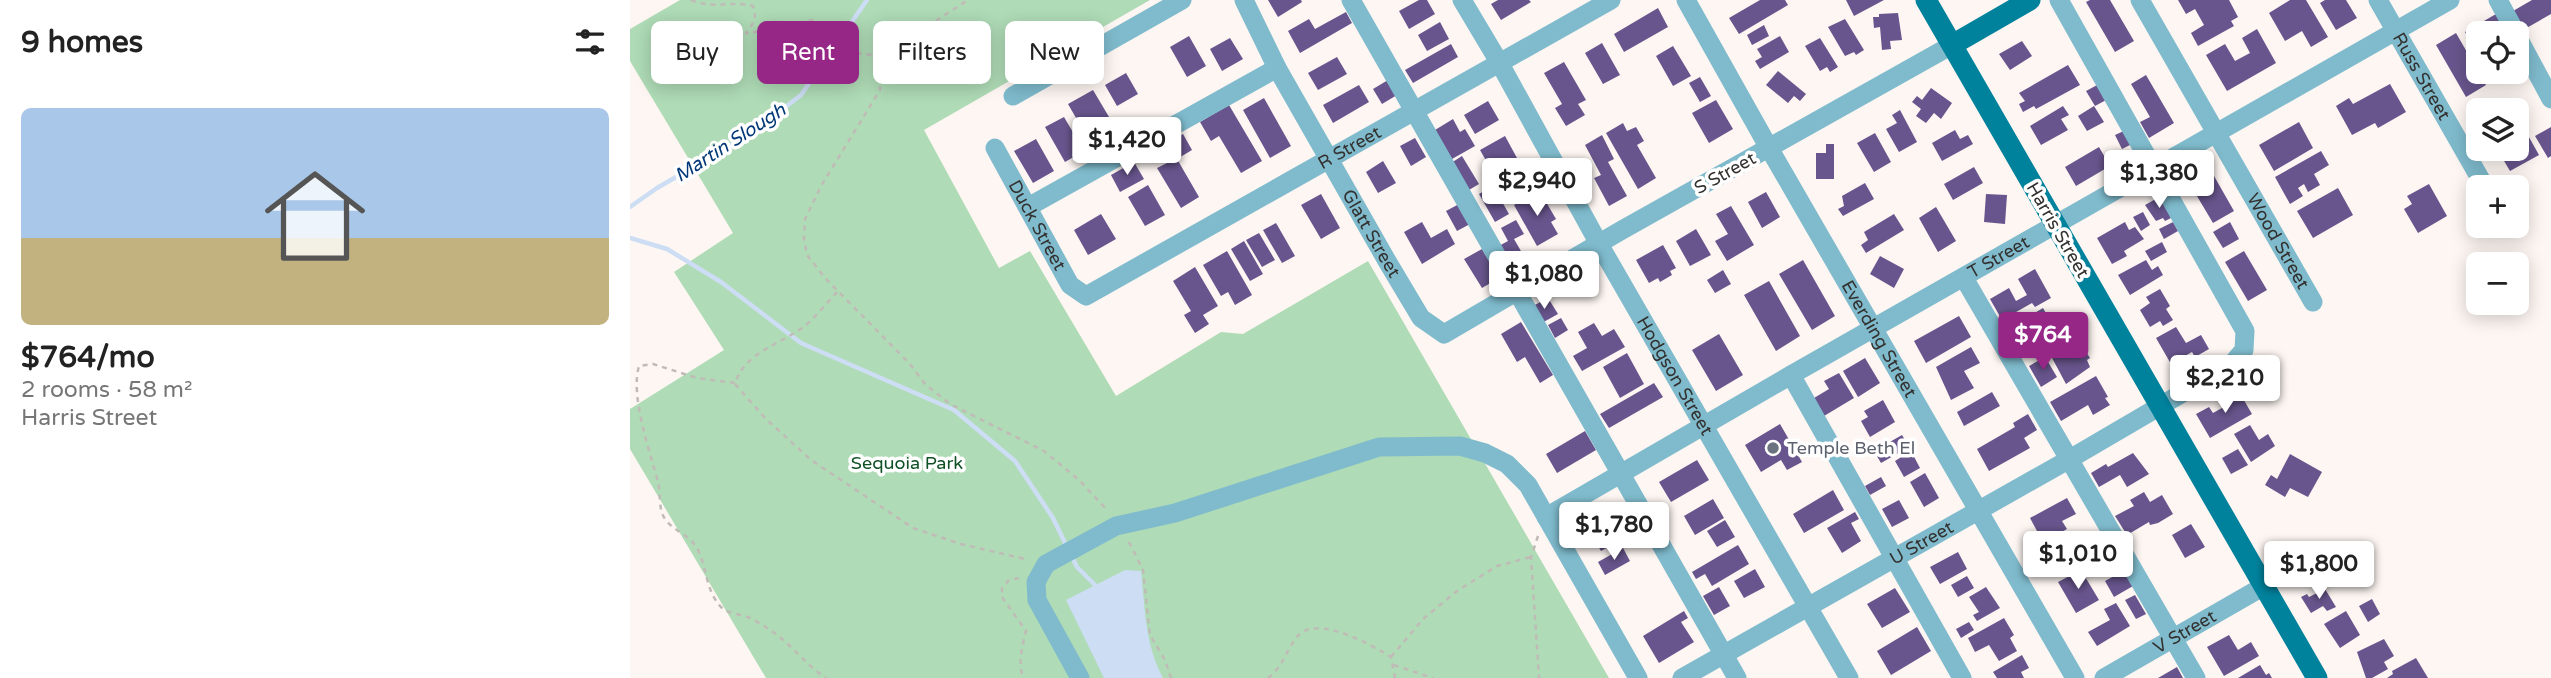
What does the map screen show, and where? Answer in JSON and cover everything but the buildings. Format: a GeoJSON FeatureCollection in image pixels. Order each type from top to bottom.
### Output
{"type":"FeatureCollection","features":[{"type":"Feature","properties":{"kind":"main road","name":"Harris Street"},"geometry":{"type":"LineString","coordinates":[[1926,0],[2317,678]]}},
{"type":"Feature","properties":{"kind":"main road","name":"S Street"},"geometry":{"type":"LineString","coordinates":[[1952,45],[2030,0]]}},
{"type":"Feature","properties":{"kind":"street"},"geometry":{"type":"LineString","coordinates":[[1013,96],[1182,0]]}},
{"type":"Feature","properties":{"kind":"street","name":"Glatt Street"},"geometry":{"type":"LineString","coordinates":[[1244,0],[1277,68],[1328,160],[1421,318]]}},
{"type":"Feature","properties":{"kind":"street"},"geometry":{"type":"LineString","coordinates":[[1350,0],[1737,678]]}},
{"type":"Feature","properties":{"kind":"street","name":"Hodgson Street"},"geometry":{"type":"LineString","coordinates":[[1462,0],[1849,678]]}},
{"type":"Feature","properties":{"kind":"street","name":"R Street"},"geometry":{"type":"LineString","coordinates":[[1086,296],[1611,0]]}},
{"type":"Feature","properties":{"kind":"street","name":"Everding Street"},"geometry":{"type":"LineString","coordinates":[[1686,0],[2075,678]]}},
{"type":"Feature","properties":{"kind":"street","name":"U Street"},"geometry":{"type":"LineString","coordinates":[[1682,678],[2068,460],[2232,364],[2244,350],[2245,331],[2059,0]]}},
{"type":"Feature","properties":{"kind":"street","name":"Wood Street"},"geometry":{"type":"LineString","coordinates":[[2140,0],[2313,302]]}},
{"type":"Feature","properties":{"kind":"street","name":"Russ Street"},"geometry":{"type":"LineString","coordinates":[[2378,0],[2478,175]]}},
{"type":"Feature","properties":{"kind":"street","name":"T Street"},"geometry":{"type":"LineString","coordinates":[[1546,517],[1791,374],[2450,0]]}},
{"type":"Feature","properties":{"kind":"street"},"geometry":{"type":"LineString","coordinates":[[2498,0],[2509,21]]}},
{"type":"Feature","properties":{"kind":"street","name":"S Street"},"geometry":{"type":"LineString","coordinates":[[1421,318],[1444,334],[1952,45]]}},
{"type":"Feature","properties":{"kind":"street"},"geometry":{"type":"LineString","coordinates":[[2529,58],[2551,99]]}},
{"type":"Feature","properties":{"kind":"street"},"geometry":{"type":"LineString","coordinates":[[1028,206],[1277,68]]}},
{"type":"Feature","properties":{"kind":"street","name":"Duck Street"},"geometry":{"type":"LineString","coordinates":[[995,148],[1070,285],[1086,296]]}},
{"type":"Feature","properties":{"kind":"street"},"geometry":{"type":"LineString","coordinates":[[1964,278],[2196,678]]}},
{"type":"Feature","properties":{"kind":"street"},"geometry":{"type":"LineString","coordinates":[[1791,374],[1962,678]]}},
{"type":"Feature","properties":{"kind":"street"},"geometry":{"type":"LineString","coordinates":[[1080,678],[1037,600],[1041,572],[1121,524],[1175,513],[1379,447],[1460,446],[1485,453],[1507,464],[1528,485],[1638,678]]}},
{"type":"Feature","properties":{"kind":"street","name":"V Street"},"geometry":{"type":"LineString","coordinates":[[2104,678],[2264,586]]}},
{"type":"Feature","properties":{"kind":"path"},"geometry":{"type":"LineString","coordinates":[[691,0],[705,5],[743,3],[753,6],[755,22],[743,35]]}},
{"type":"Feature","properties":{"kind":"path"},"geometry":{"type":"LineString","coordinates":[[935,21],[968,0]]}},
{"type":"Feature","properties":{"kind":"path"},"geometry":{"type":"LineString","coordinates":[[746,33],[751,34],[778,20],[786,25],[813,20],[842,46],[856,53],[873,54]]}},
{"type":"Feature","properties":{"kind":"path"},"geometry":{"type":"LineString","coordinates":[[880,84],[880,90],[821,186],[805,219],[804,239],[807,255],[838,291],[909,363],[925,384],[950,404],[1044,451],[1079,480],[1121,524],[1143,570],[1150,635],[1165,660],[1171,678]]}},
{"type":"Feature","properties":{"kind":"path"},"geometry":{"type":"LineString","coordinates":[[735,384],[739,371],[750,359],[806,324],[838,291]]}},
{"type":"Feature","properties":{"kind":"path"},"geometry":{"type":"LineString","coordinates":[[631,382],[632,374],[639,366],[653,364],[697,378],[735,384],[765,418],[811,460],[913,528],[1041,572]]}},
{"type":"Feature","properties":{"kind":"path"},"geometry":{"type":"LineString","coordinates":[[640,440],[658,480],[661,510],[670,525],[691,539],[699,553],[715,600],[723,610],[749,618],[772,631],[826,678]]}},
{"type":"Feature","properties":{"kind":"path"},"geometry":{"type":"LineString","coordinates":[[1539,678],[1531,557],[1546,517]]}},
{"type":"Feature","properties":{"kind":"path"},"geometry":{"type":"LineString","coordinates":[[1391,657],[1423,619],[1457,591],[1497,566],[1531,557]]}},
{"type":"Feature","properties":{"kind":"path"},"geometry":{"type":"LineString","coordinates":[[1023,678],[1020,668],[1026,631],[1002,597],[1002,588],[1009,580],[1041,572]]}},
{"type":"Feature","properties":{"kind":"path"},"geometry":{"type":"LineString","coordinates":[[1268,678],[1275,673],[1297,636],[1310,629],[1343,632],[1391,657],[1395,678]]}},
{"type":"Feature","properties":{"kind":"path"},"geometry":{"type":"LineString","coordinates":[[1394,665],[1433,678]]}},
{"type":"Feature","properties":{"kind":"green space","name":"Sequoia Park"},"geometry":{"type":"Polygon","coordinates":[[[680,0],[1150,0],[1104,26],[1104,21],[1005,21],[1005,83],[924,130],[999,268],[1030,251],[1116,396],[1221,332],[1243,334],[1368,261],[1609,678],[766,678],[630,449],[630,409],[724,350],[674,272],[733,233],[630,61],[630,29],[680,0]]]}},
{"type":"Feature","properties":{"kind":"water"},"geometry":{"type":"Polygon","coordinates":[[[1125,570],[1141,571],[1149,639],[1163,678],[1104,678],[1066,600],[1125,570]]]}},
{"type":"Feature","properties":{"kind":"waterway","name":"Martin Slough"},"geometry":{"type":"LineString","coordinates":[[630,207],[657,188],[752,133],[801,95],[867,0]]}},
{"type":"Feature","properties":{"kind":"waterway"},"geometry":{"type":"LineString","coordinates":[[630,238],[667,249],[721,282],[801,343],[954,410],[1015,461],[1053,518],[1067,547]]}},
{"type":"Feature","properties":{"kind":"waterway"},"geometry":{"type":"LineString","coordinates":[[1071,555],[1077,567],[1098,588]]}},
{"type":"Feature","properties":{"kind":"place","name":"Temple Beth El"},"geometry":{"type":"Point","coordinates":[1773,448]}}]}
